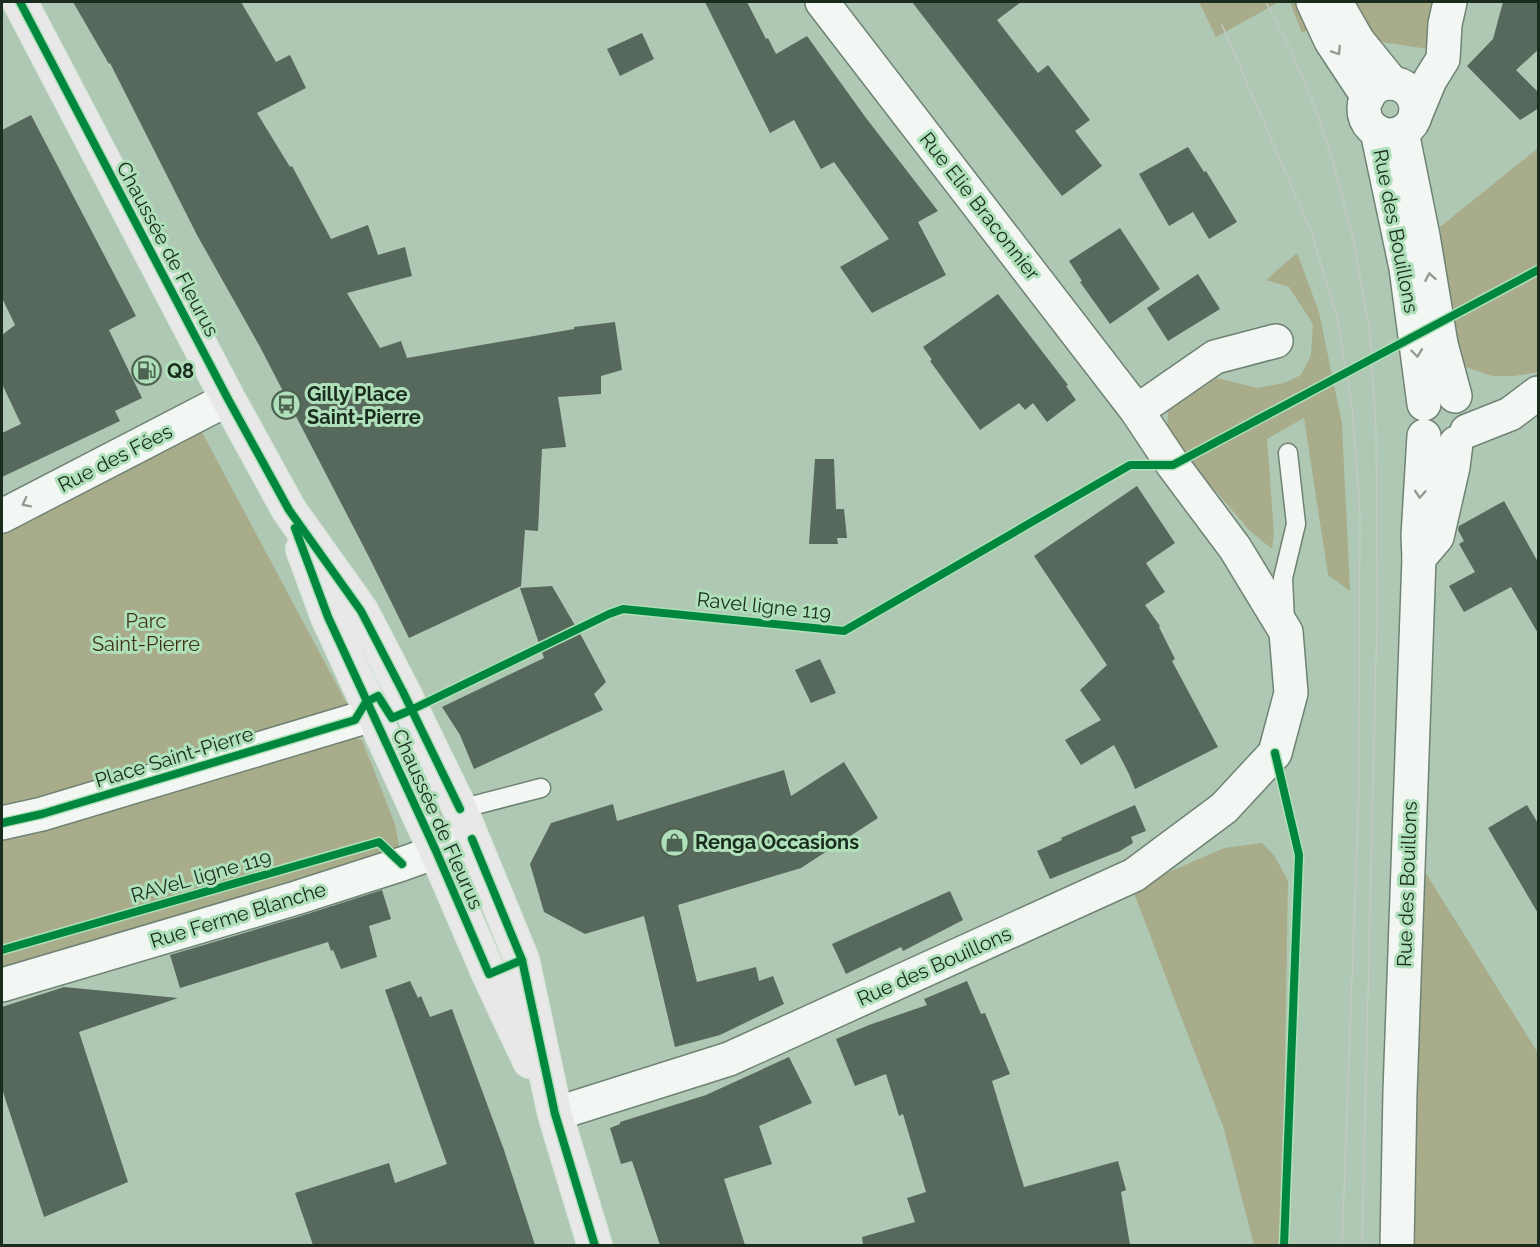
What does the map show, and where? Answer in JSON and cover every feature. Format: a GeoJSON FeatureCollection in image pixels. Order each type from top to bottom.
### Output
{"type":"FeatureCollection","features":[{"type":"Feature","properties":{"kind":"main road","name":"Chaussée de Fleurus"},"geometry":{"type":"LineString","coordinates":[[20,2],[228,399],[289,510],[361,611],[460,809],[522,960],[555,1114],[595,1245]]}},
{"type":"Feature","properties":{"kind":"main road","name":"Chaussée de Fleurus"},"geometry":{"type":"LineString","coordinates":[[289,510],[328,616],[436,851],[489,974],[555,1114]]}},
{"type":"Feature","properties":{"kind":"street","name":"Rue Elie Braconnier"},"geometry":{"type":"LineString","coordinates":[[822,2],[1137,411],[1173,465],[1235,548],[1286,632],[1291,693],[1275,753]]}},
{"type":"Feature","properties":{"kind":"street"},"geometry":{"type":"LineString","coordinates":[[1313,2],[1331,41],[1393,107]]}},
{"type":"Feature","properties":{"kind":"street"},"geometry":{"type":"LineString","coordinates":[[1335,2],[1393,107]]}},
{"type":"Feature","properties":{"kind":"street"},"geometry":{"type":"LineString","coordinates":[[1393,107],[1426,56],[1448,13]]}},
{"type":"Feature","properties":{"kind":"street","name":"Rue des Bouillons"},"geometry":{"type":"LineString","coordinates":[[1393,107],[1406,268],[1424,404]]}},
{"type":"Feature","properties":{"kind":"street","name":"Rue des Bouillons"},"geometry":{"type":"LineString","coordinates":[[1393,107],[1423,236],[1441,344],[1461,419],[1437,537],[1419,558]]}},
{"type":"Feature","properties":{"kind":"street"},"geometry":{"type":"LineString","coordinates":[[1137,411],[1215,357],[1276,341]]}},
{"type":"Feature","properties":{"kind":"street"},"geometry":{"type":"LineString","coordinates":[[1461,419],[1510,414],[1539,392]]}},
{"type":"Feature","properties":{"kind":"street"},"geometry":{"type":"LineString","coordinates":[[1438,394],[1446,394],[1461,419],[1448,446],[1431,442],[1424,436],[1418,420],[1424,404],[1438,394]]}},
{"type":"Feature","properties":{"kind":"street","name":"Rue des Fées"},"geometry":{"type":"LineString","coordinates":[[2,516],[228,399]]}},
{"type":"Feature","properties":{"kind":"street","name":"Rue des Bouillons"},"geometry":{"type":"LineString","coordinates":[[1397,1245],[1400,1080],[1418,536],[1424,436]]}},
{"type":"Feature","properties":{"kind":"street","name":"Place Saint-Pierre"},"geometry":{"type":"LineString","coordinates":[[2,823],[42,814],[372,715]]}},
{"type":"Feature","properties":{"kind":"street","name":"Rue des Bouillons"},"geometry":{"type":"LineString","coordinates":[[555,1114],[729,1059],[1134,875],[1224,808],[1275,753]]}},
{"type":"Feature","properties":{"kind":"street","name":"Rue Ferme Blanche"},"geometry":{"type":"LineString","coordinates":[[2,985],[296,898],[472,839]]}},
{"type":"Feature","properties":{"kind":"lane"},"geometry":{"type":"LineString","coordinates":[[1286,632],[1283,578],[1296,524],[1288,453]]}},
{"type":"Feature","properties":{"kind":"lane"},"geometry":{"type":"LineString","coordinates":[[460,809],[541,788]]}},
{"type":"Feature","properties":{"kind":"green space"},"geometry":{"type":"Polygon","coordinates":[[[1199,2],[1279,2],[1216,37],[1199,2]]]}},
{"type":"Feature","properties":{"kind":"green space"},"geometry":{"type":"Polygon","coordinates":[[[1290,2],[1302,2],[1315,26],[1302,33],[1290,2]]]}},
{"type":"Feature","properties":{"kind":"green space"},"geometry":{"type":"Polygon","coordinates":[[[1343,2],[1435,2],[1428,49],[1375,41],[1343,2]]]}},
{"type":"Feature","properties":{"kind":"green space"},"geometry":{"type":"Polygon","coordinates":[[[1538,148],[1538,372],[1515,376],[1492,376],[1454,363],[1440,227],[1538,148]]]}},
{"type":"Feature","properties":{"kind":"green space"},"geometry":{"type":"Polygon","coordinates":[[[1297,253],[1319,312],[1342,424],[1350,591],[1328,575],[1304,418],[1267,439],[1274,534],[1272,549],[1249,530],[1167,434],[1168,411],[1217,378],[1257,388],[1284,383],[1301,375],[1311,355],[1313,324],[1289,287],[1266,280],[1297,253]]]}},
{"type":"Feature","properties":{"kind":"green space","name":"Parc Saint-Pierre"},"geometry":{"type":"Polygon","coordinates":[[[196,421],[348,706],[320,730],[362,740],[395,824],[402,864],[2,976],[2,519],[196,421]]]}},
{"type":"Feature","properties":{"kind":"green space"},"geometry":{"type":"Polygon","coordinates":[[[1262,843],[1274,855],[1288,881],[1282,1245],[1254,1245],[1224,1129],[1132,888],[1224,848],[1262,843]]]}},
{"type":"Feature","properties":{"kind":"green space"},"geometry":{"type":"Polygon","coordinates":[[[1422,867],[1538,1053],[1538,1245],[1411,1246],[1422,867]]]}},
{"type":"Feature","properties":{"kind":"building"},"geometry":{"type":"Polygon","coordinates":[[[73,2],[241,2],[276,62],[290,55],[306,88],[257,113],[290,167],[292,166],[331,239],[368,225],[378,255],[405,247],[412,276],[347,293],[380,348],[401,341],[407,358],[574,329],[574,327],[615,322],[622,370],[601,376],[601,394],[558,397],[566,447],[542,449],[538,531],[525,530],[521,586],[409,638],[259,345],[197,235],[110,63],[73,2]]]}},
{"type":"Feature","properties":{"kind":"building"},"geometry":{"type":"Polygon","coordinates":[[[705,2],[747,2],[776,54],[807,36],[866,118],[938,211],[918,222],[946,275],[872,313],[840,267],[889,239],[834,162],[821,169],[794,120],[770,133],[705,2]]]}},
{"type":"Feature","properties":{"kind":"building"},"geometry":{"type":"Polygon","coordinates":[[[912,2],[1021,2],[997,20],[1038,73],[1048,65],[1090,120],[1075,131],[1102,166],[1062,196],[912,2]]]}},
{"type":"Feature","properties":{"kind":"building"},"geometry":{"type":"Polygon","coordinates":[[[1503,2],[1539,2],[1539,49],[1516,70],[1539,93],[1539,108],[1520,120],[1467,66],[1493,39],[1503,2]]]}},
{"type":"Feature","properties":{"kind":"building"},"geometry":{"type":"Polygon","coordinates":[[[642,33],[654,59],[620,76],[607,49],[642,33]]]}},
{"type":"Feature","properties":{"kind":"building"},"geometry":{"type":"Polygon","coordinates":[[[31,115],[136,316],[109,330],[142,398],[115,411],[120,421],[2,477],[2,433],[21,424],[2,384],[2,335],[15,325],[2,298],[2,130],[31,115]]]}},
{"type":"Feature","properties":{"kind":"building"},"geometry":{"type":"Polygon","coordinates":[[[1188,147],[1204,172],[1206,171],[1237,222],[1209,239],[1193,212],[1169,226],[1139,174],[1188,147]]]}},
{"type":"Feature","properties":{"kind":"building"},"geometry":{"type":"Polygon","coordinates":[[[1120,228],[1160,289],[1110,324],[1080,282],[1082,281],[1069,261],[1120,228]]]}},
{"type":"Feature","properties":{"kind":"building"},"geometry":{"type":"Polygon","coordinates":[[[1198,274],[1220,309],[1168,341],[1147,308],[1198,274]]]}},
{"type":"Feature","properties":{"kind":"building"},"geometry":{"type":"Polygon","coordinates":[[[998,294],[1068,385],[1066,386],[1076,400],[1047,422],[1033,403],[1025,410],[1019,403],[980,430],[930,361],[932,360],[923,347],[998,294]]]}},
{"type":"Feature","properties":{"kind":"building"},"geometry":{"type":"Polygon","coordinates":[[[815,459],[834,459],[836,509],[844,509],[847,538],[837,538],[838,544],[809,544],[815,459]]]}},
{"type":"Feature","properties":{"kind":"building"},"geometry":{"type":"Polygon","coordinates":[[[1137,486],[1175,543],[1146,563],[1165,592],[1145,605],[1160,626],[1175,659],[1172,661],[1218,747],[1135,789],[1114,745],[1081,765],[1065,740],[1101,720],[1080,690],[1107,665],[1034,556],[1137,486]]]}},
{"type":"Feature","properties":{"kind":"building"},"geometry":{"type":"Polygon","coordinates":[[[1504,501],[1539,564],[1539,635],[1511,587],[1464,612],[1449,586],[1475,572],[1459,544],[1464,541],[1458,530],[1459,526],[1504,501]]]}},
{"type":"Feature","properties":{"kind":"building"},"geometry":{"type":"Polygon","coordinates":[[[552,586],[606,682],[594,694],[603,710],[474,769],[460,735],[442,707],[544,658],[520,588],[552,586]]]}},
{"type":"Feature","properties":{"kind":"building"},"geometry":{"type":"Polygon","coordinates":[[[820,659],[836,693],[811,703],[795,670],[820,659]]]}},
{"type":"Feature","properties":{"kind":"building","name":"Renga Occasions"},"geometry":{"type":"Polygon","coordinates":[[[844,762],[878,818],[801,868],[678,905],[697,982],[756,967],[759,981],[773,976],[784,1004],[720,1035],[675,1047],[644,916],[585,934],[544,912],[530,864],[551,823],[613,804],[617,821],[784,770],[791,796],[844,762]]]}},
{"type":"Feature","properties":{"kind":"building"},"geometry":{"type":"Polygon","coordinates":[[[1135,805],[1146,831],[1131,837],[1133,843],[1120,851],[1050,879],[1037,851],[1135,805]]]}},
{"type":"Feature","properties":{"kind":"building"},"geometry":{"type":"Polygon","coordinates":[[[1527,805],[1539,825],[1539,915],[1488,828],[1527,805]]]}},
{"type":"Feature","properties":{"kind":"building"},"geometry":{"type":"Polygon","coordinates":[[[382,890],[391,919],[369,926],[377,957],[341,969],[328,942],[180,988],[170,955],[382,890]]]}},
{"type":"Feature","properties":{"kind":"building"},"geometry":{"type":"Polygon","coordinates":[[[950,891],[963,920],[903,951],[901,947],[846,974],[832,944],[950,891]]]}},
{"type":"Feature","properties":{"kind":"building"},"geometry":{"type":"Polygon","coordinates":[[[410,981],[418,998],[421,996],[430,1017],[452,1009],[504,1150],[535,1245],[313,1245],[295,1193],[389,1163],[395,1183],[447,1164],[385,990],[410,981]]]}},
{"type":"Feature","properties":{"kind":"building"},"geometry":{"type":"Polygon","coordinates":[[[967,981],[981,1014],[985,1013],[1010,1074],[992,1081],[1024,1187],[1118,1161],[1126,1190],[1121,1192],[1130,1245],[863,1245],[862,1237],[915,1222],[907,1198],[926,1192],[903,1114],[899,1116],[886,1074],[855,1086],[836,1039],[927,1005],[924,999],[967,981]]]}},
{"type":"Feature","properties":{"kind":"building"},"geometry":{"type":"Polygon","coordinates":[[[64,987],[178,998],[79,1032],[128,1182],[44,1217],[2,1089],[2,1007],[64,987]]]}},
{"type":"Feature","properties":{"kind":"building"},"geometry":{"type":"Polygon","coordinates":[[[789,1057],[812,1103],[759,1126],[772,1164],[724,1179],[745,1245],[660,1245],[632,1161],[621,1164],[610,1128],[620,1122],[706,1095],[789,1057]]]}},
{"type":"Feature","properties":{"kind":"tram line"},"geometry":{"type":"LineString","coordinates":[[1266,2],[1313,102],[1334,165],[1354,243],[1370,334],[1376,430],[1377,617],[1362,1246]]}},
{"type":"Feature","properties":{"kind":"tram line"},"geometry":{"type":"LineString","coordinates":[[1222,25],[1312,234],[1337,317],[1352,407],[1360,511],[1359,789],[1342,1246]]}},
{"type":"Feature","properties":{"kind":"cycle path"},"geometry":{"type":"LineString","coordinates":[[20,2],[228,399],[289,510],[361,611],[460,809]]}},
{"type":"Feature","properties":{"kind":"cycle path","name":"Ravel ligne 119"},"geometry":{"type":"LineString","coordinates":[[2,823],[42,814],[355,720],[366,702],[378,696],[392,718],[623,609],[844,631],[1130,465],[1173,465],[1538,270]]}},
{"type":"Feature","properties":{"kind":"cycle path"},"geometry":{"type":"LineString","coordinates":[[295,528],[328,617],[436,851],[489,974],[522,960]]}},
{"type":"Feature","properties":{"kind":"cycle path"},"geometry":{"type":"LineString","coordinates":[[1275,753],[1299,855],[1284,1246]]}},
{"type":"Feature","properties":{"kind":"cycle path"},"geometry":{"type":"LineString","coordinates":[[472,839],[522,960],[555,1114],[595,1246]]}},
{"type":"Feature","properties":{"kind":"cycle path","name":"RAVeL ligne 119"},"geometry":{"type":"LineString","coordinates":[[2,950],[379,842],[402,864]]}},
{"type":"Feature","properties":{"kind":"place","name":"Q8"},"geometry":{"type":"Point","coordinates":[146,371]}},
{"type":"Feature","properties":{"kind":"place","name":"Gilly Place Saint-Pierre"},"geometry":{"type":"Point","coordinates":[286,405]}},
{"type":"Feature","properties":{"kind":"place","name":"Renga Occasions"},"geometry":{"type":"Point","coordinates":[674,842]}}]}
